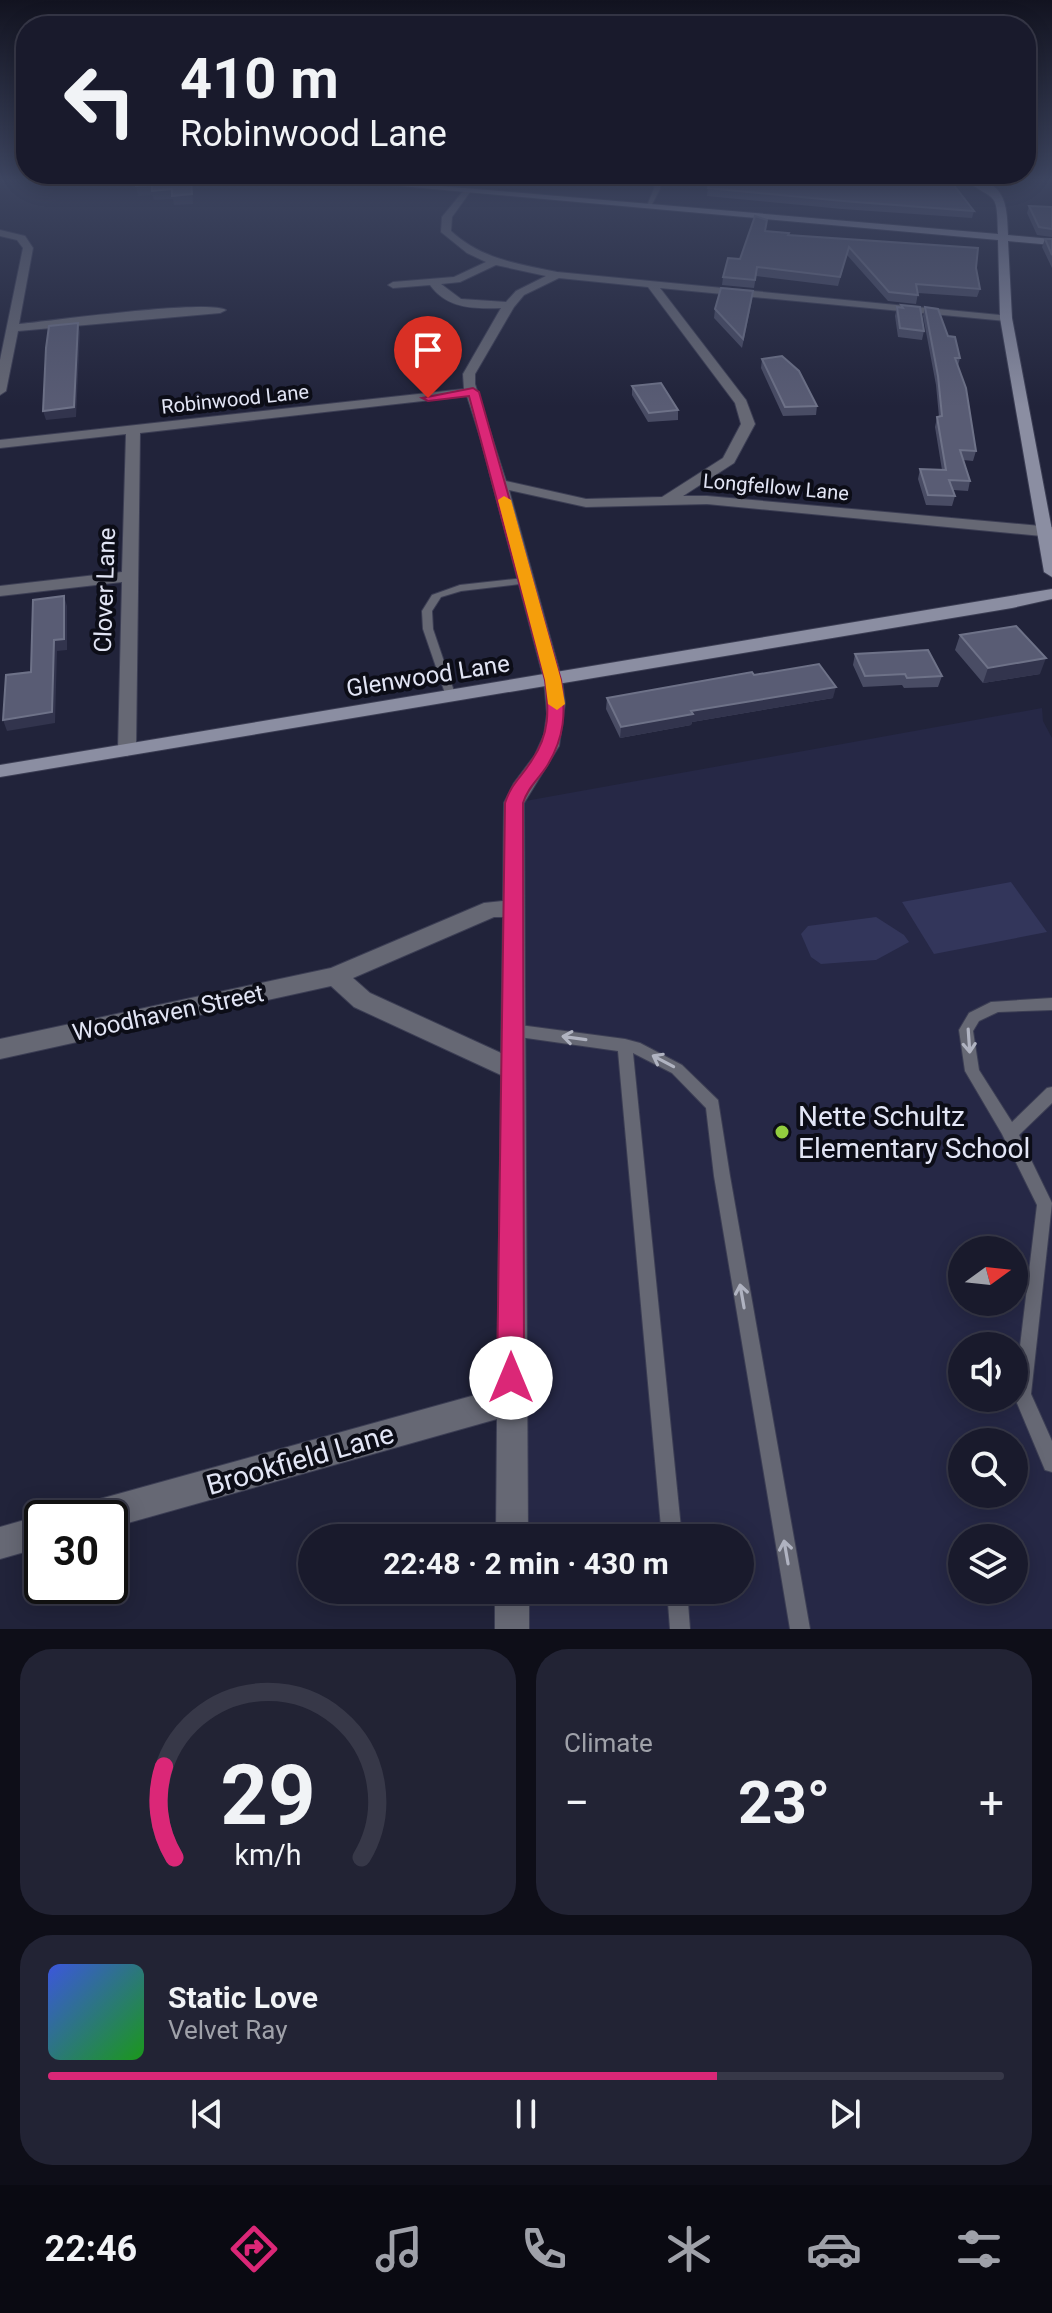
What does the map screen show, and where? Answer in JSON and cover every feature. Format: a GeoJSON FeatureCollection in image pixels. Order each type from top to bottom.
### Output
{"type":"FeatureCollection","features":[{"type":"Feature","properties":{"kind":"street"},"geometry":{"type":"LineString","coordinates":[[0,391],[4,344],[11,328],[27,255]]}},
{"type":"Feature","properties":{"kind":"street"},"geometry":{"type":"LineString","coordinates":[[476,255],[492,263],[557,275],[1006,318]]}},
{"type":"Feature","properties":{"kind":"street"},"geometry":{"type":"LineString","coordinates":[[1004,255],[1006,318],[1048,532],[1052,572]]}},
{"type":"Feature","properties":{"kind":"street"},"geometry":{"type":"LineString","coordinates":[[393,285],[456,280],[492,263]]}},
{"type":"Feature","properties":{"kind":"street"},"geometry":{"type":"LineString","coordinates":[[512,1524],[514,803],[520,786],[539,764],[550,742],[558,715],[553,680],[469,384],[472,365],[509,305],[520,293],[557,275]]}},
{"type":"Feature","properties":{"kind":"street"},"geometry":{"type":"LineString","coordinates":[[434,283],[438,291],[453,300],[477,305],[509,305]]}},
{"type":"Feature","properties":{"kind":"street"},"geometry":{"type":"LineString","coordinates":[[652,285],[741,403],[748,424],[729,460],[665,502]]}},
{"type":"Feature","properties":{"kind":"street"},"geometry":{"type":"LineString","coordinates":[[11,328],[220,310]]}},
{"type":"Feature","properties":{"kind":"street","name":"Robinwood Lane"},"geometry":{"type":"LineString","coordinates":[[0,444],[473,392]]}},
{"type":"Feature","properties":{"kind":"street","name":"Clover Lane"},"geometry":{"type":"LineString","coordinates":[[127,750],[133,431]]}},
{"type":"Feature","properties":{"kind":"street","name":"Longfellow Lane"},"geometry":{"type":"LineString","coordinates":[[498,483],[586,503],[707,500],[1048,532]]}},
{"type":"Feature","properties":{"kind":"street"},"geometry":{"type":"LineString","coordinates":[[0,591],[129,576]]}},
{"type":"Feature","properties":{"kind":"street","name":"Glenwood Lane"},"geometry":{"type":"LineString","coordinates":[[0,771],[997,606],[1052,594]]}},
{"type":"Feature","properties":{"kind":"street","name":"Woodhaven Street"},"geometry":{"type":"LineString","coordinates":[[0,1049],[335,976],[492,909],[513,909]]}},
{"type":"Feature","properties":{"kind":"street"},"geometry":{"type":"LineString","coordinates":[[335,976],[362,1000],[512,1069]]}},
{"type":"Feature","properties":{"kind":"street","name":"Brookfield Lane"},"geometry":{"type":"LineString","coordinates":[[128,1507],[511,1400]]}},
{"type":"Feature","properties":{"kind":"street"},"geometry":{"type":"LineString","coordinates":[[0,1543],[24,1536]]}},
{"type":"Feature","properties":{"kind":"street"},"geometry":{"type":"LineString","coordinates":[[512,1604],[512,1629]]}},
{"type":"Feature","properties":{"kind":"lane"},"geometry":{"type":"LineString","coordinates":[[451,697],[428,629],[427,611],[437,595],[460,588],[525,581]]}},
{"type":"Feature","properties":{"kind":"lane"},"geometry":{"type":"LineString","coordinates":[[1052,1004],[996,1006],[974,1017],[966,1030],[972,1071],[1048,1202],[1022,1394],[1052,1463]]}},
{"type":"Feature","properties":{"kind":"lane"},"geometry":{"type":"LineString","coordinates":[[512,1030],[635,1047],[677,1069],[713,1105],[722,1176],[800,1629]]}},
{"type":"Feature","properties":{"kind":"lane"},"geometry":{"type":"LineString","coordinates":[[625,1045],[671,1524]]}},
{"type":"Feature","properties":{"kind":"lane"},"geometry":{"type":"LineString","coordinates":[[1010,1134],[1052,1093]]}},
{"type":"Feature","properties":{"kind":"lane"},"geometry":{"type":"LineString","coordinates":[[678,1604],[680,1629]]}},
{"type":"Feature","properties":{"kind":"shaded area","name":"Nette Schultz Elementary School"},"geometry":{"type":"Polygon","coordinates":[[[1042,708],[1043,721],[1052,738],[1052,1629],[512,1629],[512,1604],[754,1604],[754,1524],[512,1524],[514,803],[1042,708]]]}},
{"type":"Feature","properties":{"kind":"shaded area"},"geometry":{"type":"Polygon","coordinates":[[[1011,882],[1047,932],[934,954],[902,902],[1011,882]]]}},
{"type":"Feature","properties":{"kind":"shaded area"},"geometry":{"type":"Polygon","coordinates":[[[876,917],[904,935],[909,942],[876,960],[821,964],[811,957],[801,934],[808,926],[876,917]]]}},
{"type":"Feature","properties":{"kind":"building"},"geometry":{"type":"Polygon","coordinates":[[[741,255],[847,255],[840,277],[757,267],[755,280],[723,277],[728,258],[740,259],[741,255]]]}},
{"type":"Feature","properties":{"kind":"building"},"geometry":{"type":"Polygon","coordinates":[[[856,255],[977,255],[980,289],[916,284],[918,295],[889,292],[856,255]]]}},
{"type":"Feature","properties":{"kind":"building"},"geometry":{"type":"Polygon","coordinates":[[[721,288],[753,291],[743,339],[715,309],[721,288]]]}},
{"type":"Feature","properties":{"kind":"building"},"geometry":{"type":"Polygon","coordinates":[[[901,305],[920,307],[924,331],[900,328],[897,307],[903,308],[901,305]]]}},
{"type":"Feature","properties":{"kind":"building"},"geometry":{"type":"Polygon","coordinates":[[[925,307],[938,309],[948,336],[955,337],[960,358],[955,358],[966,388],[976,451],[960,450],[970,481],[949,480],[955,496],[928,495],[920,469],[946,470],[937,417],[942,416],[938,376],[925,307]]]}},
{"type":"Feature","properties":{"kind":"building"},"geometry":{"type":"Polygon","coordinates":[[[78,323],[74,407],[43,411],[49,326],[78,323]]]}},
{"type":"Feature","properties":{"kind":"building"},"geometry":{"type":"Polygon","coordinates":[[[782,356],[799,371],[817,406],[785,407],[762,359],[782,356]]]}},
{"type":"Feature","properties":{"kind":"building"},"geometry":{"type":"Polygon","coordinates":[[[661,383],[678,410],[649,413],[632,386],[661,383]]]}},
{"type":"Feature","properties":{"kind":"building"},"geometry":{"type":"Polygon","coordinates":[[[64,596],[64,639],[54,640],[52,712],[3,720],[6,675],[31,672],[33,600],[64,596]]]}},
{"type":"Feature","properties":{"kind":"building"},"geometry":{"type":"Polygon","coordinates":[[[1016,626],[1046,658],[988,668],[960,635],[1016,626]]]}},
{"type":"Feature","properties":{"kind":"building"},"geometry":{"type":"Polygon","coordinates":[[[928,650],[942,676],[865,676],[855,654],[928,650]]]}},
{"type":"Feature","properties":{"kind":"building"},"geometry":{"type":"Polygon","coordinates":[[[819,664],[836,687],[691,711],[693,714],[621,727],[607,698],[752,672],[754,675],[819,664]]]}},
{"type":"Feature","properties":{"kind":"slow traffic"},"geometry":{"type":"LineString","coordinates":[[504,500],[557,704]]}},
{"type":"Feature","properties":{"kind":"place","name":"Nette Schultz Elementary School"},"geometry":{"type":"Point","coordinates":[782,1132]}},
{"type":"Feature","properties":{"kind":"route"},"geometry":{"type":"LineString","coordinates":[[428,398],[473,392],[553,680],[558,715],[539,764],[520,786],[514,803],[511,1378]]}}]}
